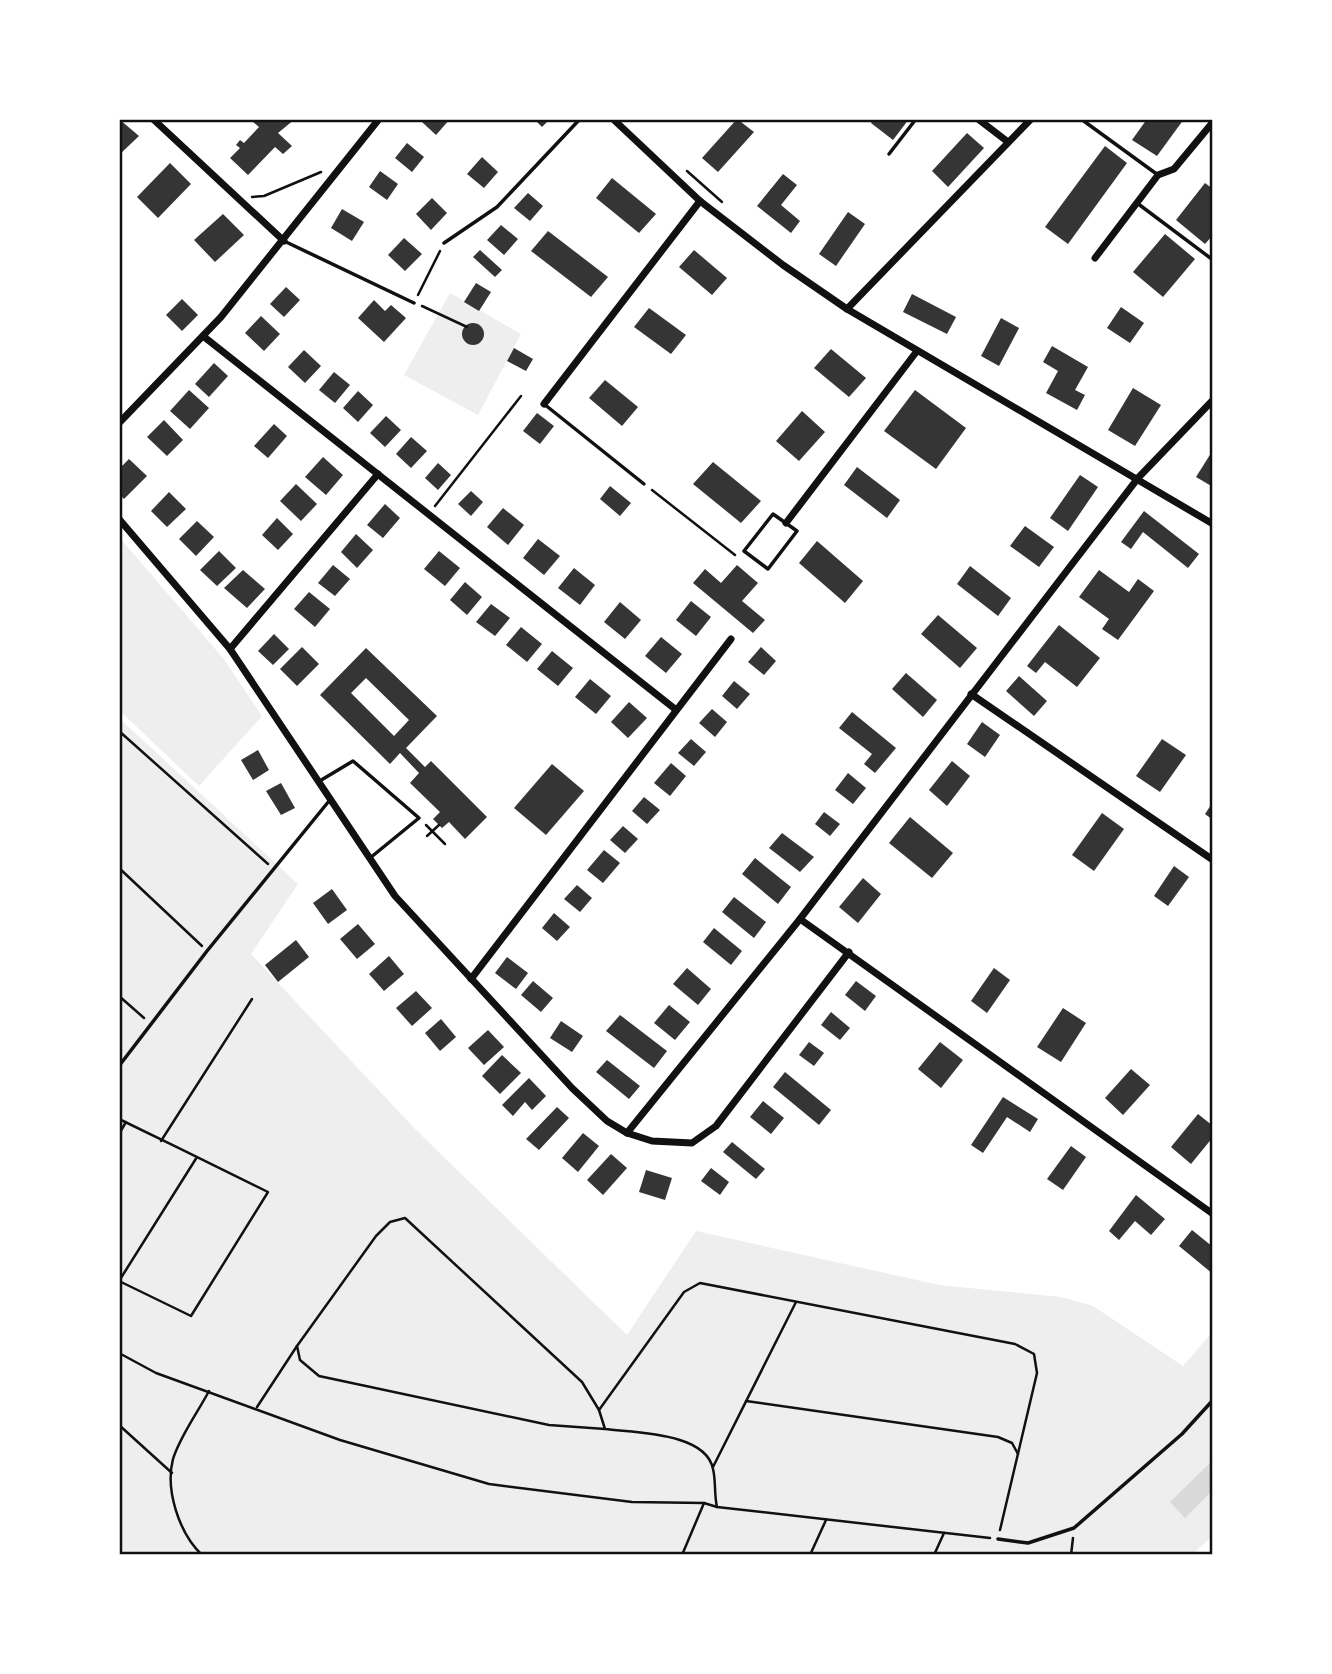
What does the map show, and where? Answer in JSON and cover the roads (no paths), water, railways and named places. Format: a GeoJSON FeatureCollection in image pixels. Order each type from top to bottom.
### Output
{"type":"FeatureCollection","features":[{"type":"Feature","properties":{"kind":"street"},"geometry":{"type":"LineString","coordinates":[[153,119],[285,241]]}},
{"type":"Feature","properties":{"kind":"street"},"geometry":{"type":"LineString","coordinates":[[119,423],[203,336],[285,241],[379,119]]}},
{"type":"Feature","properties":{"kind":"street"},"geometry":{"type":"LineString","coordinates":[[613,119],[700,201],[783,265],[848,309],[1213,524]]}},
{"type":"Feature","properties":{"kind":"street"},"geometry":{"type":"LineString","coordinates":[[978,119],[1008,142]]}},
{"type":"Feature","properties":{"kind":"street"},"geometry":{"type":"LineString","coordinates":[[848,309],[1031,119]]}},
{"type":"Feature","properties":{"kind":"street"},"geometry":{"type":"LineString","coordinates":[[1096,258],[1158,175],[1174,169],[1213,122]]}},
{"type":"Feature","properties":{"kind":"street"},"geometry":{"type":"LineString","coordinates":[[544,404],[700,201]]}},
{"type":"Feature","properties":{"kind":"street"},"geometry":{"type":"LineString","coordinates":[[203,336],[675,709]]}},
{"type":"Feature","properties":{"kind":"street"},"geometry":{"type":"LineString","coordinates":[[786,523],[917,351]]}},
{"type":"Feature","properties":{"kind":"street"},"geometry":{"type":"LineString","coordinates":[[627,1133],[800,919],[1138,478],[1213,400]]}},
{"type":"Feature","properties":{"kind":"street"},"geometry":{"type":"LineString","coordinates":[[230,649],[378,474]]}},
{"type":"Feature","properties":{"kind":"street"},"geometry":{"type":"LineString","coordinates":[[119,519],[230,649],[329,801],[395,896],[572,1088],[607,1121],[627,1133],[652,1141],[692,1143],[716,1126],[849,953]]}},
{"type":"Feature","properties":{"kind":"street"},"geometry":{"type":"LineString","coordinates":[[471,979],[731,639]]}},
{"type":"Feature","properties":{"kind":"street"},"geometry":{"type":"LineString","coordinates":[[971,695],[1213,860]]}},
{"type":"Feature","properties":{"kind":"street"},"geometry":{"type":"LineString","coordinates":[[800,919],[1213,1214]]}},
{"type":"Feature","properties":{"kind":"lane"},"geometry":{"type":"LineString","coordinates":[[444,243],[497,207],[580,119]]}},
{"type":"Feature","properties":{"kind":"lane"},"geometry":{"type":"LineString","coordinates":[[889,154],[916,119]]}},
{"type":"Feature","properties":{"kind":"lane"},"geometry":{"type":"LineString","coordinates":[[1081,119],[1158,175]]}},
{"type":"Feature","properties":{"kind":"lane"},"geometry":{"type":"LineString","coordinates":[[1137,203],[1213,260]]}},
{"type":"Feature","properties":{"kind":"lane"},"geometry":{"type":"LineString","coordinates":[[285,241],[414,303]]}},
{"type":"Feature","properties":{"kind":"lane"},"geometry":{"type":"LineString","coordinates":[[544,404],[644,484]]}},
{"type":"Feature","properties":{"kind":"lane"},"geometry":{"type":"LineString","coordinates":[[773,514],[786,523],[797,531],[768,569],[744,551],[773,514]]}},
{"type":"Feature","properties":{"kind":"lane"},"geometry":{"type":"LineString","coordinates":[[318,782],[354,761],[419,818],[369,859]]}},
{"type":"Feature","properties":{"kind":"lane"},"geometry":{"type":"LineString","coordinates":[[119,1066],[206,951],[329,801]]}},
{"type":"Feature","properties":{"kind":"lane"},"geometry":{"type":"LineString","coordinates":[[998,1539],[1028,1543],[1074,1528],[1182,1434],[1213,1400]]}}]}
